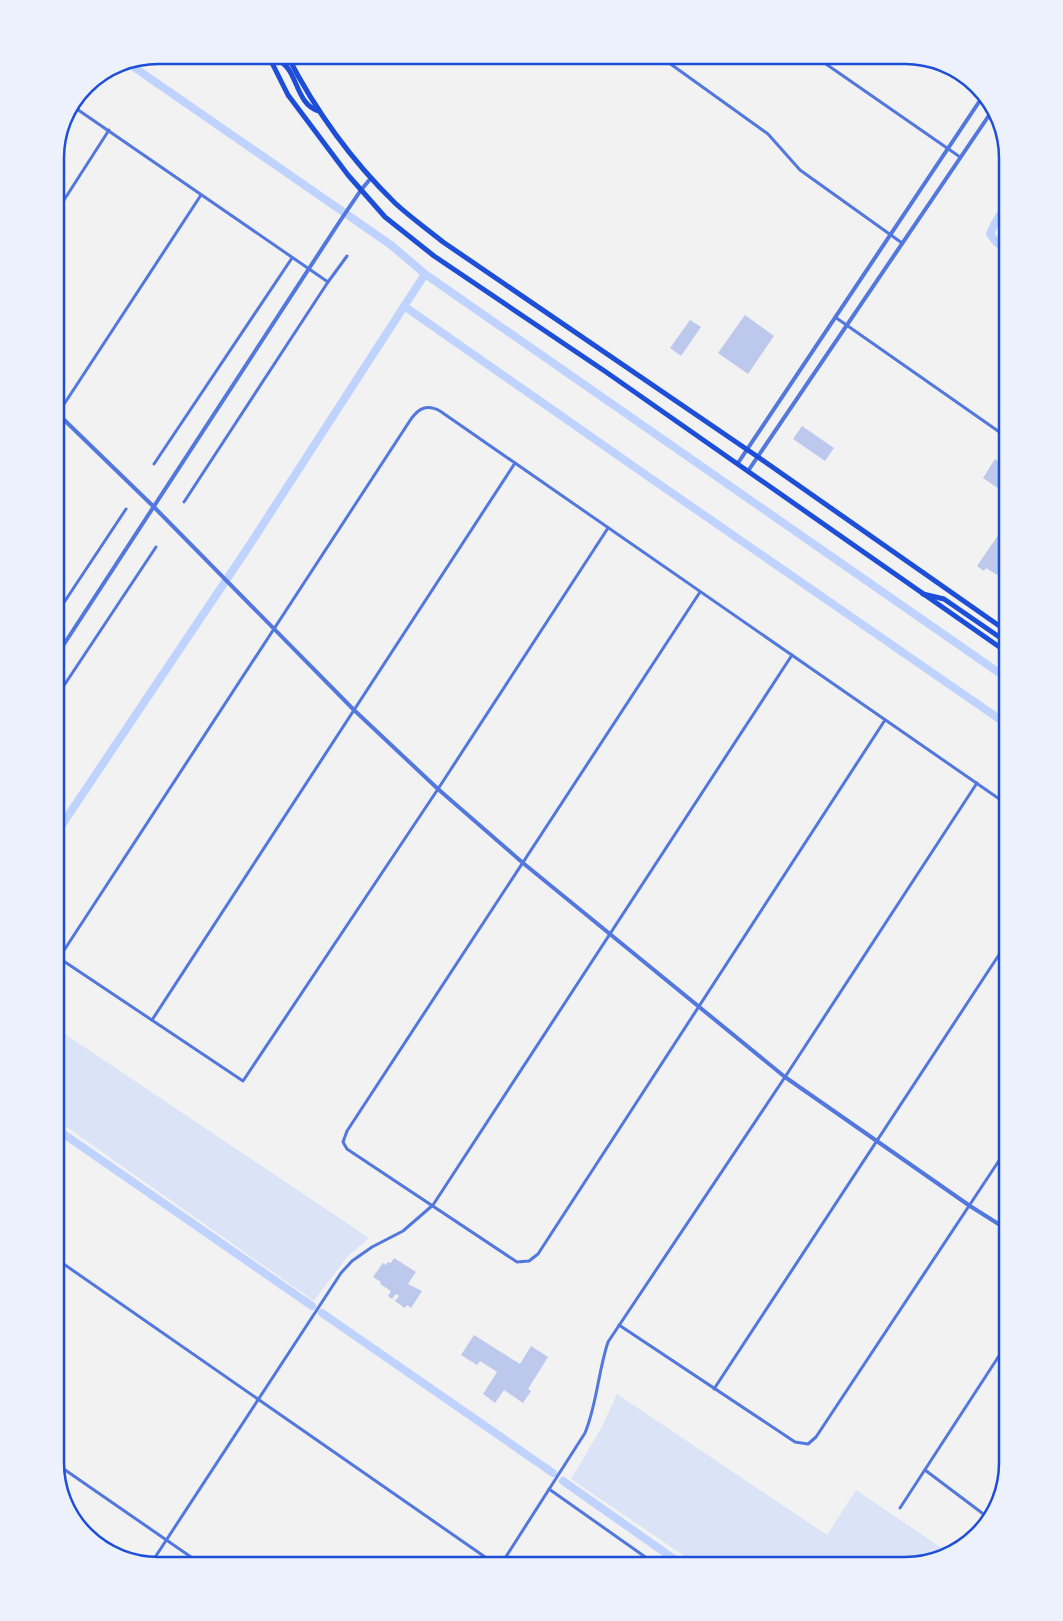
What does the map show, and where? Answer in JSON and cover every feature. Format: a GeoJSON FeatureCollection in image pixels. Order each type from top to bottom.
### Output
{"type":"FeatureCollection","features":[{"type":"Feature","properties":{"kind":"highway"},"geometry":{"type":"LineString","coordinates":[[272,64],[288,96],[348,175],[385,217],[434,256],[738,463],[999,648]]}},
{"type":"Feature","properties":{"kind":"highway"},"geometry":{"type":"LineString","coordinates":[[283,64],[306,103],[319,111]]}},
{"type":"Feature","properties":{"kind":"highway"},"geometry":{"type":"LineString","coordinates":[[292,64],[303,86],[333,132],[371,178],[396,204],[443,242],[758,457],[999,626]]}},
{"type":"Feature","properties":{"kind":"highway"},"geometry":{"type":"LineString","coordinates":[[920,593],[944,599],[999,637]]}},
{"type":"Feature","properties":{"kind":"street"},"geometry":{"type":"LineString","coordinates":[[671,64],[768,134],[800,170],[902,243]]}},
{"type":"Feature","properties":{"kind":"street"},"geometry":{"type":"LineString","coordinates":[[826,64],[960,157]]}},
{"type":"Feature","properties":{"kind":"street"},"geometry":{"type":"LineString","coordinates":[[738,463],[980,100]]}},
{"type":"Feature","properties":{"kind":"street"},"geometry":{"type":"LineString","coordinates":[[77,110],[328,282]]}},
{"type":"Feature","properties":{"kind":"street"},"geometry":{"type":"LineString","coordinates":[[748,471],[989,115]]}},
{"type":"Feature","properties":{"kind":"street"},"geometry":{"type":"LineString","coordinates":[[64,200],[109,130]]}},
{"type":"Feature","properties":{"kind":"street"},"geometry":{"type":"LineString","coordinates":[[64,644],[340,221],[371,178]]}},
{"type":"Feature","properties":{"kind":"street"},"geometry":{"type":"LineString","coordinates":[[64,401],[201,195]]}},
{"type":"Feature","properties":{"kind":"street"},"geometry":{"type":"LineString","coordinates":[[184,502],[347,256]]}},
{"type":"Feature","properties":{"kind":"street"},"geometry":{"type":"LineString","coordinates":[[154,464],[292,258]]}},
{"type":"Feature","properties":{"kind":"street"},"geometry":{"type":"LineString","coordinates":[[834,317],[999,432]]}},
{"type":"Feature","properties":{"kind":"street"},"geometry":{"type":"LineString","coordinates":[[64,950],[411,419],[416,412],[430,407],[440,411],[516,463],[999,799]]}},
{"type":"Feature","properties":{"kind":"street"},"geometry":{"type":"LineString","coordinates":[[64,419],[154,507],[354,710],[438,789],[523,864],[786,1077],[877,1142],[999,1224]]}},
{"type":"Feature","properties":{"kind":"street"},"geometry":{"type":"LineString","coordinates":[[152,1020],[516,463]]}},
{"type":"Feature","properties":{"kind":"street"},"geometry":{"type":"LineString","coordinates":[[64,602],[126,509]]}},
{"type":"Feature","properties":{"kind":"street"},"geometry":{"type":"LineString","coordinates":[[64,961],[243,1081],[438,789],[608,528]]}},
{"type":"Feature","properties":{"kind":"street"},"geometry":{"type":"LineString","coordinates":[[64,685],[156,547]]}},
{"type":"Feature","properties":{"kind":"street"},"geometry":{"type":"LineString","coordinates":[[700,592],[347,1131],[343,1142],[347,1149],[517,1262],[529,1261],[538,1254],[885,720]]}},
{"type":"Feature","properties":{"kind":"street"},"geometry":{"type":"LineString","coordinates":[[155,1557],[345,1269],[352,1261],[372,1247],[403,1231],[433,1205],[792,655]]}},
{"type":"Feature","properties":{"kind":"street"},"geometry":{"type":"LineString","coordinates":[[505,1557],[585,1433],[592,1416],[602,1362],[608,1342],[786,1077],[977,783]]}},
{"type":"Feature","properties":{"kind":"street"},"geometry":{"type":"LineString","coordinates":[[714,1389],[999,955]]}},
{"type":"Feature","properties":{"kind":"street"},"geometry":{"type":"LineString","coordinates":[[620,1325],[795,1442],[808,1444],[816,1437],[999,1161]]}},
{"type":"Feature","properties":{"kind":"street"},"geometry":{"type":"LineString","coordinates":[[64,1264],[486,1557]]}},
{"type":"Feature","properties":{"kind":"street"},"geometry":{"type":"LineString","coordinates":[[900,1508],[999,1356]]}},
{"type":"Feature","properties":{"kind":"street"},"geometry":{"type":"LineString","coordinates":[[64,1470],[191,1557]]}},
{"type":"Feature","properties":{"kind":"street"},"geometry":{"type":"LineString","coordinates":[[925,1470],[984,1515]]}},
{"type":"Feature","properties":{"kind":"street"},"geometry":{"type":"LineString","coordinates":[[549,1490],[645,1557]]}},
{"type":"Feature","properties":{"kind":"shaded area"},"geometry":{"type":"Polygon","coordinates":[[[64,1033],[369,1238],[347,1257],[314,1301],[64,1125],[64,1033]]]}},
{"type":"Feature","properties":{"kind":"shaded area"},"geometry":{"type":"Polygon","coordinates":[[[617,1394],[827,1535],[856,1490],[944,1549],[930,1554],[906,1557],[686,1557],[571,1479],[603,1425],[617,1394]]]}},
{"type":"Feature","properties":{"kind":"building"},"geometry":{"type":"Polygon","coordinates":[[[745,315],[774,336],[748,374],[718,353],[745,315]]]}},
{"type":"Feature","properties":{"kind":"building"},"geometry":{"type":"Polygon","coordinates":[[[690,320],[701,327],[681,356],[670,348],[690,320]]]}},
{"type":"Feature","properties":{"kind":"building"},"geometry":{"type":"Polygon","coordinates":[[[802,426],[834,448],[825,461],[793,439],[802,426]]]}},
{"type":"Feature","properties":{"kind":"building"},"geometry":{"type":"Polygon","coordinates":[[[995,459],[999,462],[999,489],[983,478],[995,459]]]}},
{"type":"Feature","properties":{"kind":"building"},"geometry":{"type":"Polygon","coordinates":[[[999,534],[999,572],[997,575],[986,568],[984,571],[977,566],[999,534]]]}},
{"type":"Feature","properties":{"kind":"building"},"geometry":{"type":"Polygon","coordinates":[[[394,1258],[416,1272],[408,1284],[422,1291],[411,1308],[407,1305],[405,1308],[395,1301],[399,1296],[396,1294],[392,1299],[388,1296],[391,1291],[373,1277],[383,1263],[386,1265],[388,1262],[391,1263],[394,1258]]]}},
{"type":"Feature","properties":{"kind":"building"},"geometry":{"type":"Polygon","coordinates":[[[474,1335],[520,1364],[531,1346],[548,1357],[528,1389],[531,1391],[523,1403],[504,1390],[495,1403],[483,1394],[497,1372],[480,1361],[477,1365],[461,1355],[474,1335]]]}},
{"type":"Feature","properties":{"kind":"waterway"},"geometry":{"type":"LineString","coordinates":[[134,67],[391,245],[425,274],[999,673]]}},
{"type":"Feature","properties":{"kind":"waterway"},"geometry":{"type":"LineString","coordinates":[[999,217],[990,234],[999,244]]}},
{"type":"Feature","properties":{"kind":"waterway"},"geometry":{"type":"LineString","coordinates":[[64,822],[249,546],[425,274]]}},
{"type":"Feature","properties":{"kind":"waterway"},"geometry":{"type":"LineString","coordinates":[[404,306],[999,719]]}},
{"type":"Feature","properties":{"kind":"waterway"},"geometry":{"type":"LineString","coordinates":[[64,1134],[312,1306]]}},
{"type":"Feature","properties":{"kind":"waterway"},"geometry":{"type":"LineString","coordinates":[[322,1313],[553,1473]]}},
{"type":"Feature","properties":{"kind":"waterway"},"geometry":{"type":"LineString","coordinates":[[563,1481],[671,1557]]}}]}
